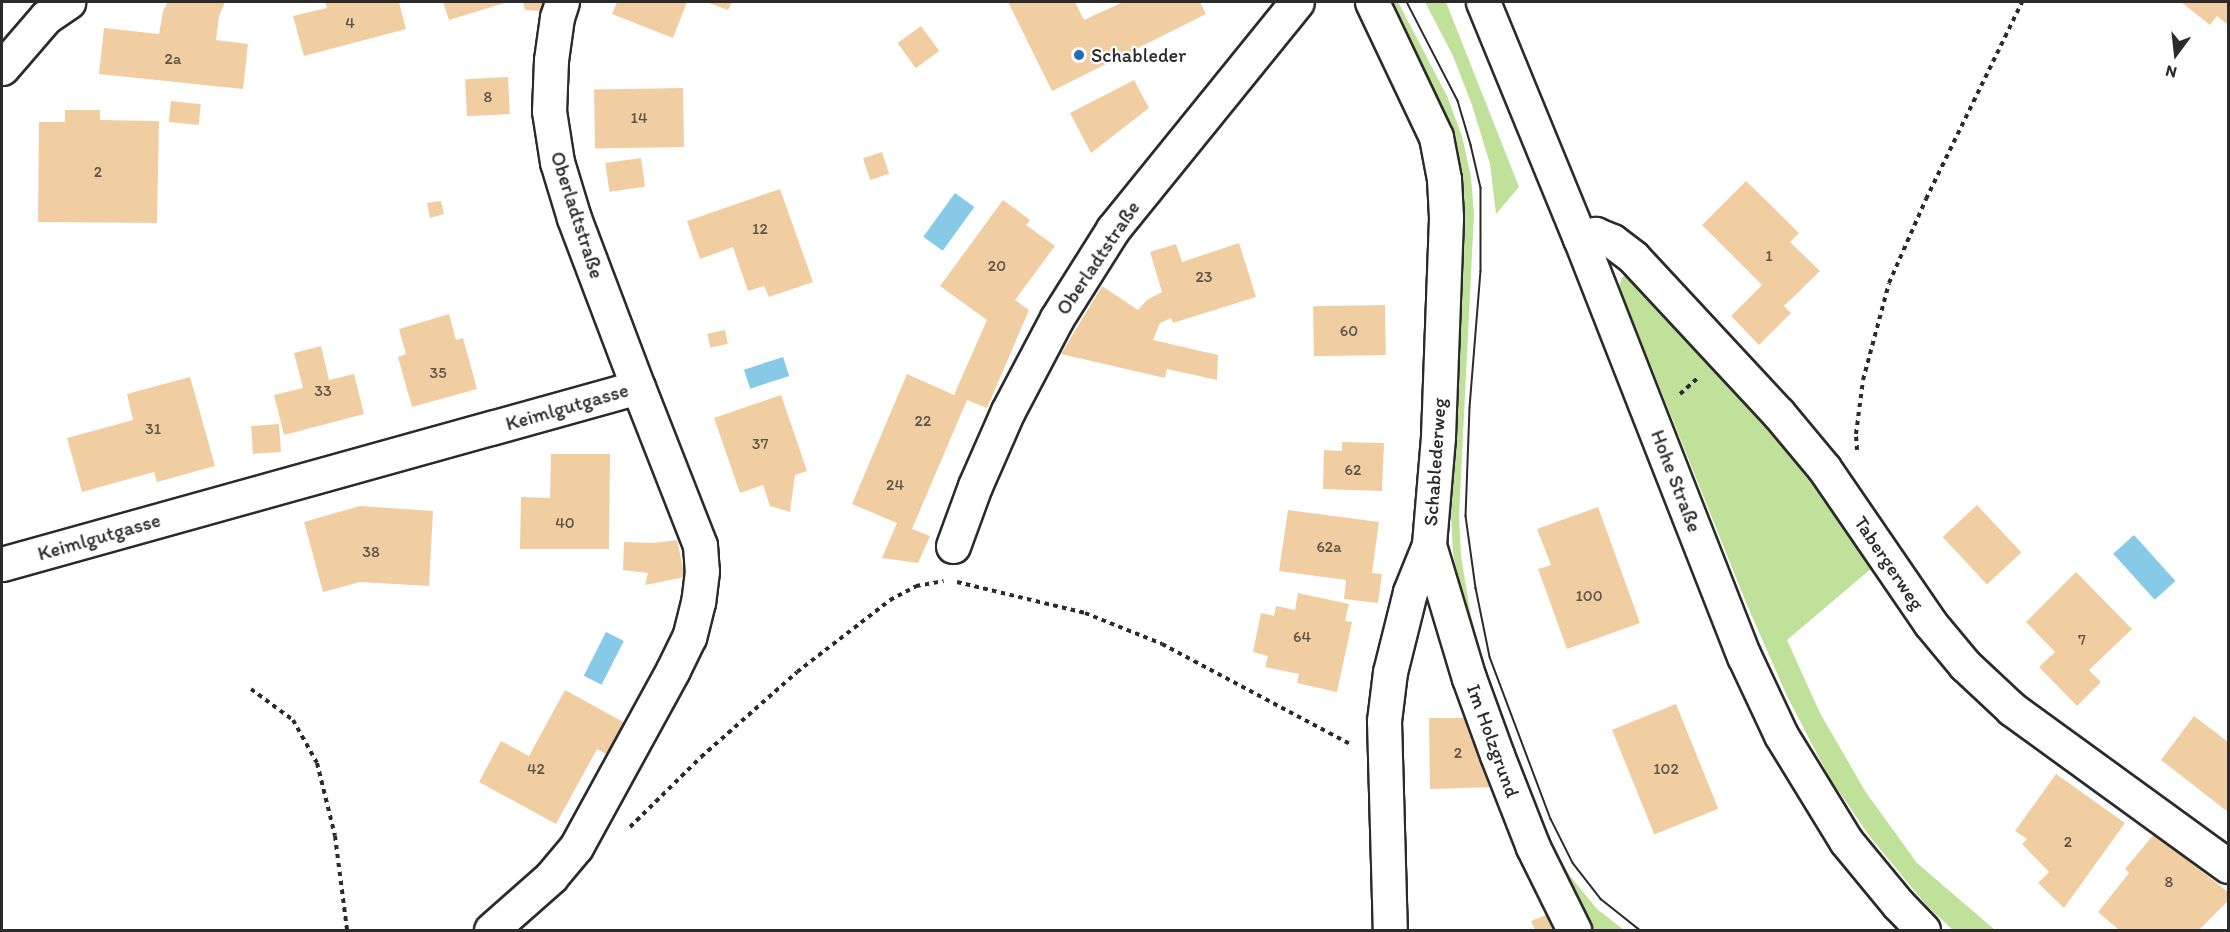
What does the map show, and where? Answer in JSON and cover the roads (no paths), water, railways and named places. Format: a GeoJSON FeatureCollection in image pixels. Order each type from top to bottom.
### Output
{"type":"FeatureCollection","features":[{"type":"Feature","properties":{"kind":"street"},"geometry":{"type":"LineString","coordinates":[[2,68],[46,17],[68,2]]}},
{"type":"Feature","properties":{"kind":"street","name":"Oberladtstraße"},"geometry":{"type":"LineString","coordinates":[[562,2],[557,17],[550,70],[549,111],[557,162],[574,218],[638,387]]}},
{"type":"Feature","properties":{"kind":"street","name":"Oberladtstraße"},"geometry":{"type":"LineString","coordinates":[[953,546],[975,486],[1008,411],[1063,308],[1113,229],[1297,2]]}},
{"type":"Feature","properties":{"kind":"street","name":"Schablederweg"},"geometry":{"type":"LineString","coordinates":[[1371,2],[1431,126],[1444,179],[1444,282],[1438,437],[1430,545],[1410,592],[1390,672],[1384,721],[1390,930]]}},
{"type":"Feature","properties":{"kind":"street","name":"Hohe Straße"},"geometry":{"type":"LineString","coordinates":[[1483,2],[1580,238],[1744,656],[1781,735],[1846,841],[1923,930]]}},
{"type":"Feature","properties":{"kind":"street","name":"Tabergerweg"},"geometry":{"type":"LineString","coordinates":[[1580,238],[1595,234],[1612,241],[1633,257],[1724,355],[1824,468],[1930,623],[1965,665],[2012,710],[2229,866]]}},
{"type":"Feature","properties":{"kind":"street","name":"Keimlgutgasse"},"geometry":{"type":"LineString","coordinates":[[2,564],[638,387],[700,545],[702,571],[698,602],[689,637],[576,847],[551,877],[491,930]]}},
{"type":"Feature","properties":{"kind":"street","name":"Im Holzgrund"},"geometry":{"type":"LineString","coordinates":[[1430,545],[1469,678],[1497,755],[1533,847],[1574,930]]}},
{"type":"Feature","properties":{"kind":"water"},"geometry":{"type":"Polygon","coordinates":[[[955,193],[974,207],[943,251],[923,237],[955,193]]]}},
{"type":"Feature","properties":{"kind":"water"},"geometry":{"type":"Polygon","coordinates":[[[783,357],[789,376],[750,389],[744,370],[783,357]]]}},
{"type":"Feature","properties":{"kind":"water"},"geometry":{"type":"Polygon","coordinates":[[[2134,535],[2175,581],[2155,600],[2113,554],[2134,535]]]}},
{"type":"Feature","properties":{"kind":"water"},"geometry":{"type":"Polygon","coordinates":[[[606,632],[624,641],[602,685],[584,676],[606,632]]]}},
{"type":"Feature","properties":{"kind":"tram line"},"geometry":{"type":"LineString","coordinates":[[1407,2],[1458,101],[1481,188],[1481,271],[1470,408],[1466,516],[1476,588],[1490,657],[1551,819],[1573,863],[1601,899],[1640,930]]}},
{"type":"Feature","properties":{"kind":"place","name":"Schableder"},"geometry":{"type":"Point","coordinates":[1079,55]}}]}
